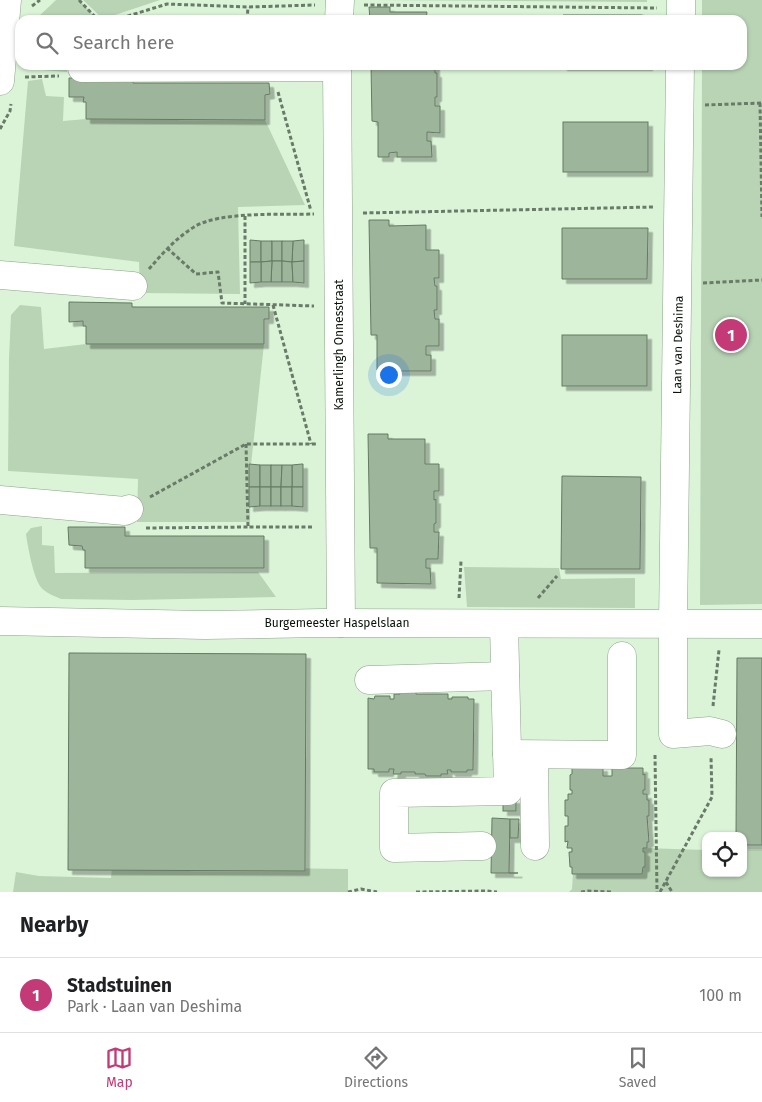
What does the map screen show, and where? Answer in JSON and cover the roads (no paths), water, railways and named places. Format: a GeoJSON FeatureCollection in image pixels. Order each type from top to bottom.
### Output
{"type":"FeatureCollection","features":[{"type":"Feature","properties":{"kind":"street"},"geometry":{"type":"LineString","coordinates":[[6,0],[12,79]]}},
{"type":"Feature","properties":{"kind":"street","name":"Kamerlingh Onnesstraat"},"geometry":{"type":"LineString","coordinates":[[337,70],[325,214],[339,306],[340,623]]}},
{"type":"Feature","properties":{"kind":"street","name":"Laan van Deshima"},"geometry":{"type":"LineString","coordinates":[[680,70],[677,206],[679,284],[673,625],[674,734],[716,733]]}},
{"type":"Feature","properties":{"kind":"street"},"geometry":{"type":"LineString","coordinates":[[0,275],[133,286]]}},
{"type":"Feature","properties":{"kind":"street"},"geometry":{"type":"LineString","coordinates":[[0,500],[127,510]]}},
{"type":"Feature","properties":{"kind":"street","name":"Burgemeester Haspelslaan"},"geometry":{"type":"LineString","coordinates":[[0,621],[205,625],[340,623],[762,624]]}},
{"type":"Feature","properties":{"kind":"street"},"geometry":{"type":"LineString","coordinates":[[482,846],[394,848],[394,793],[508,790],[504,624]]}},
{"type":"Feature","properties":{"kind":"street"},"geometry":{"type":"LineString","coordinates":[[507,754],[622,755],[622,656]]}},
{"type":"Feature","properties":{"kind":"street"},"geometry":{"type":"LineString","coordinates":[[369,680],[505,676]]}},
{"type":"Feature","properties":{"kind":"street"},"geometry":{"type":"LineString","coordinates":[[534,755],[535,846]]}},
{"type":"Feature","properties":{"kind":"place","name":"Stadstuinen"},"geometry":{"type":"Point","coordinates":[731,335]}}]}
